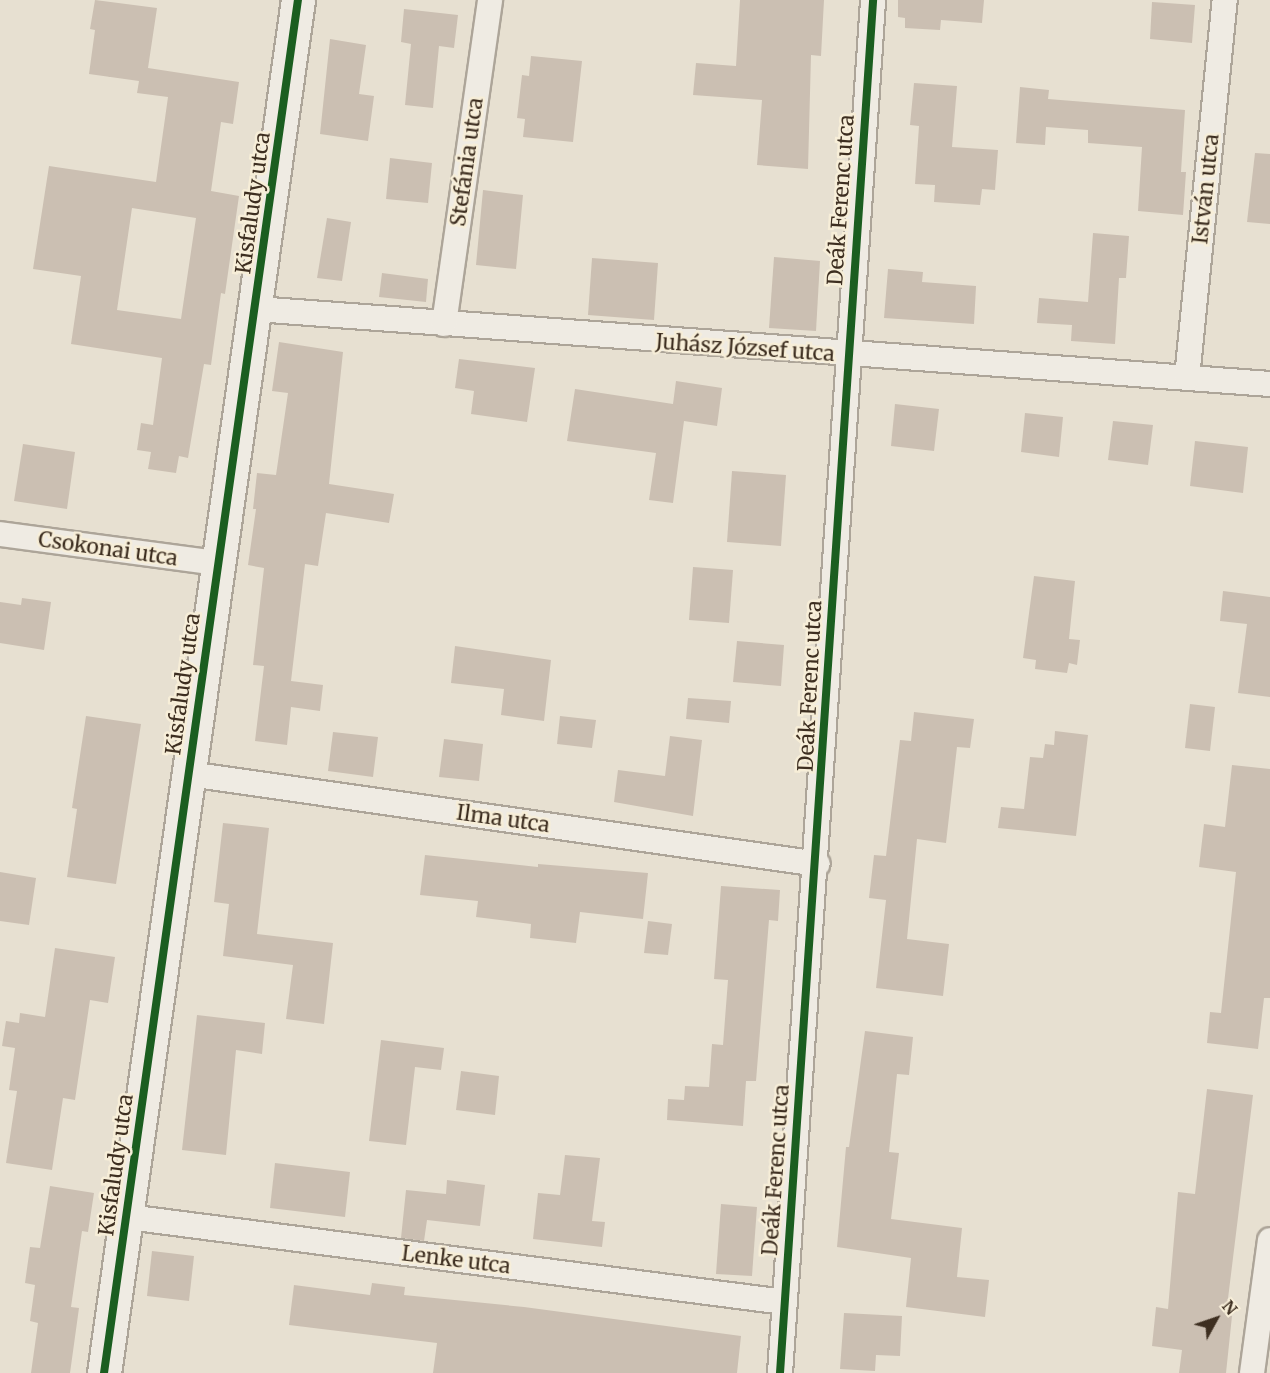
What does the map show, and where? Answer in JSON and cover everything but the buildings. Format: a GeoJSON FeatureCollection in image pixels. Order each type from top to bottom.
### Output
{"type":"FeatureCollection","features":[{"type":"Feature","properties":{"kind":"street","name":"Kisfaludy utca"},"geometry":{"type":"LineString","coordinates":[[104,1373],[128,1217],[217,564],[256,309],[298,0]]}},
{"type":"Feature","properties":{"kind":"street","name":"Stefánia utca"},"geometry":{"type":"LineString","coordinates":[[444,324],[490,0]]}},
{"type":"Feature","properties":{"kind":"street","name":"Deák Ferenc utca"},"geometry":{"type":"LineString","coordinates":[[780,1373],[818,864],[848,356],[873,0]]}},
{"type":"Feature","properties":{"kind":"street","name":"István utca"},"geometry":{"type":"LineString","coordinates":[[1187,378],[1224,0]]}},
{"type":"Feature","properties":{"kind":"street","name":"Juhász József utca"},"geometry":{"type":"LineString","coordinates":[[256,309],[848,356],[1270,384]]}},
{"type":"Feature","properties":{"kind":"street","name":"Csokonai utca"},"geometry":{"type":"LineString","coordinates":[[0,534],[217,564]]}},
{"type":"Feature","properties":{"kind":"street","name":"Ilma utca"},"geometry":{"type":"LineString","coordinates":[[189,774],[818,864]]}},
{"type":"Feature","properties":{"kind":"street","name":"Lenke utca"},"geometry":{"type":"LineString","coordinates":[[128,1217],[784,1302]]}},
{"type":"Feature","properties":{"kind":"street"},"geometry":{"type":"LineString","coordinates":[[1252,1373],[1270,1240]]}},
{"type":"Feature","properties":{"kind":"cycle path"},"geometry":{"type":"LineString","coordinates":[[104,1373],[298,0]]}},
{"type":"Feature","properties":{"kind":"cycle path"},"geometry":{"type":"LineString","coordinates":[[780,1373],[873,0]]}}]}
